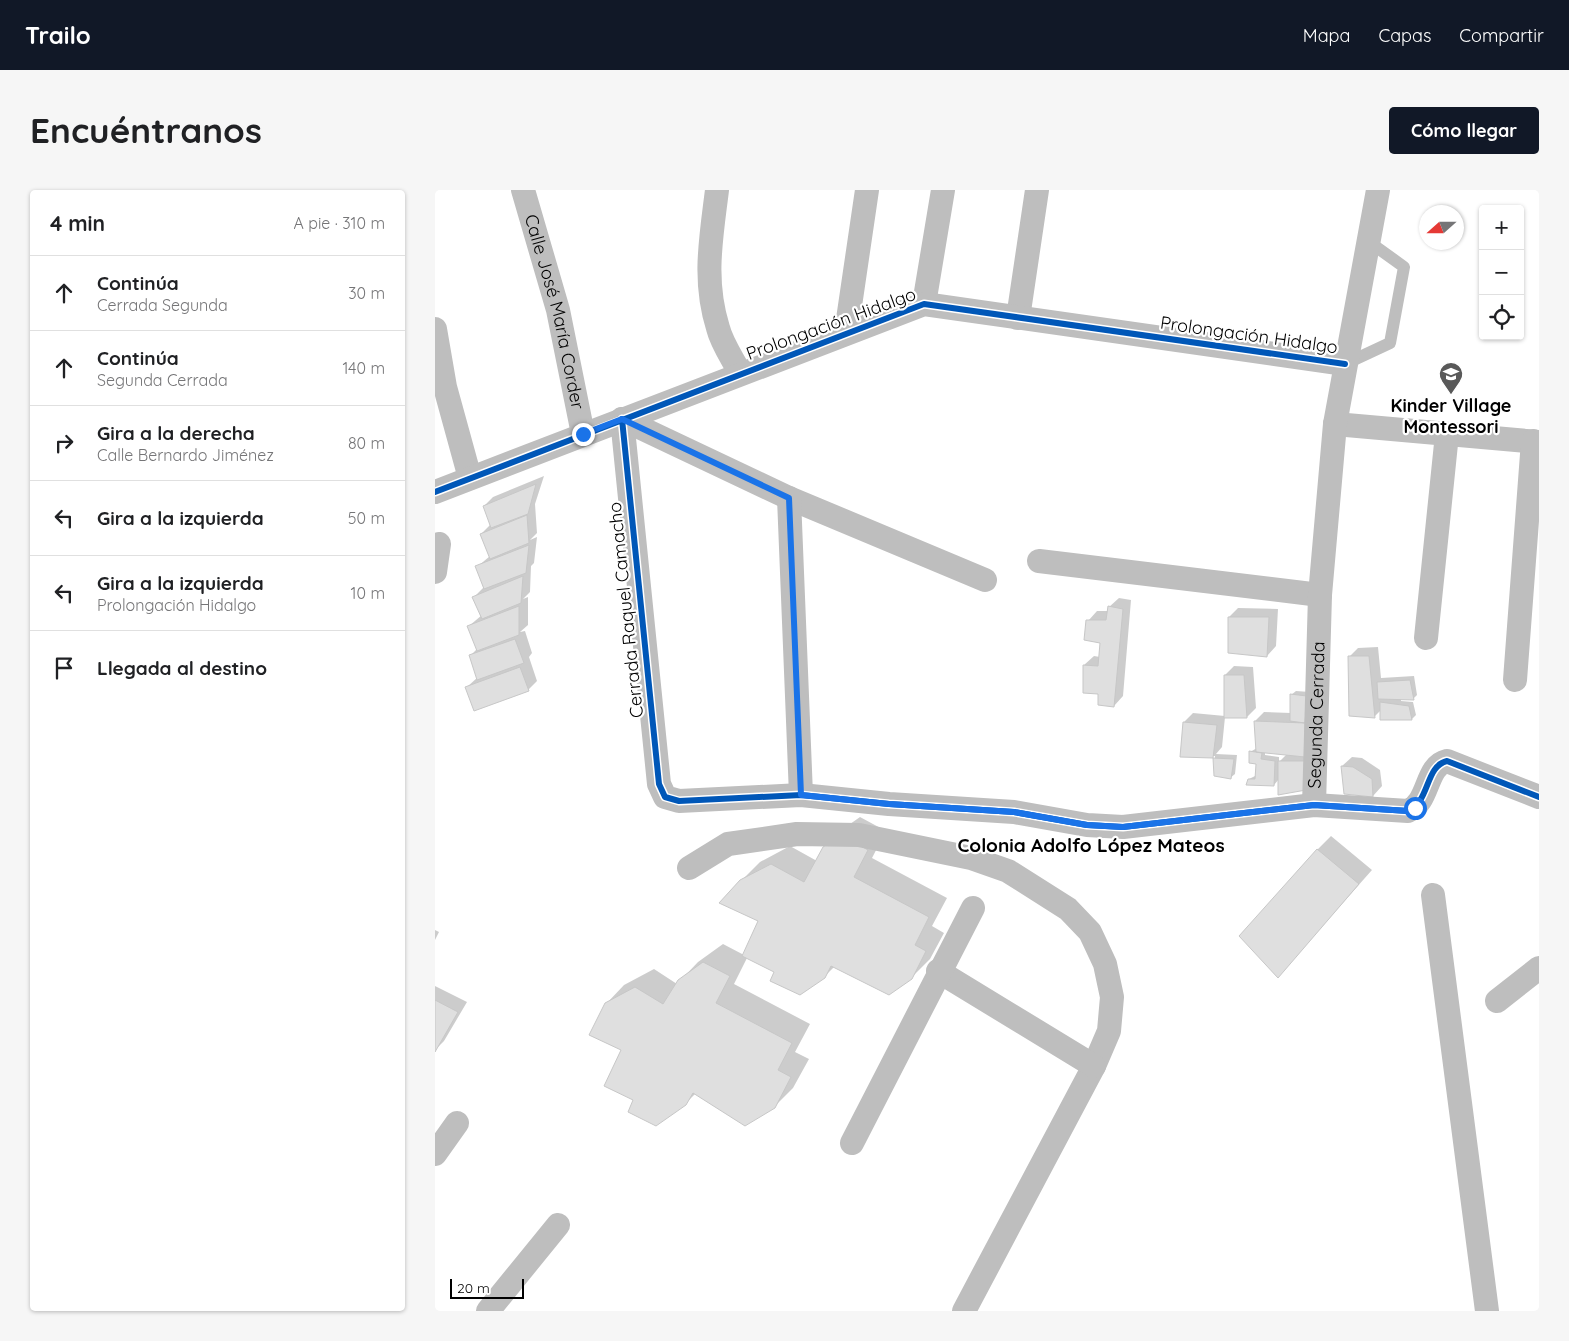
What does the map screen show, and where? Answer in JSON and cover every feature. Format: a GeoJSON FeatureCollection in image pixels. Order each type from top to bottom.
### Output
{"type":"FeatureCollection","features":[{"type":"Feature","properties":{"kind":"street","name":"Calle José María Corder"},"geometry":{"type":"LineString","coordinates":[[523,190],[558,310],[583,434]]}},
{"type":"Feature","properties":{"kind":"street"},"geometry":{"type":"LineString","coordinates":[[717,190],[708,262],[710,295],[718,330],[740,373]]}},
{"type":"Feature","properties":{"kind":"street"},"geometry":{"type":"LineString","coordinates":[[846,334],[867,190]]}},
{"type":"Feature","properties":{"kind":"street"},"geometry":{"type":"LineString","coordinates":[[924,304],[943,190]]}},
{"type":"Feature","properties":{"kind":"street"},"geometry":{"type":"LineString","coordinates":[[1018,318],[1037,190]]}},
{"type":"Feature","properties":{"kind":"street","name":"Segunda Cerrada"},"geometry":{"type":"LineString","coordinates":[[665,796],[679,801],[801,795],[889,804],[1014,812],[1087,825],[1123,827],[1314,805],[1320,594],[1335,424],[1367,241],[1378,190]]}},
{"type":"Feature","properties":{"kind":"street","name":"Prolongación Hidalgo"},"geometry":{"type":"LineString","coordinates":[[435,492],[740,373],[924,304],[1345,364]]}},
{"type":"Feature","properties":{"kind":"street"},"geometry":{"type":"LineString","coordinates":[[435,329],[445,387],[470,478]]}},
{"type":"Feature","properties":{"kind":"street"},"geometry":{"type":"LineString","coordinates":[[622,419],[789,498],[985,580]]}},
{"type":"Feature","properties":{"kind":"street","name":"Cerrada Raquel Camacho"},"geometry":{"type":"LineString","coordinates":[[622,419],[659,784],[665,796]]}},
{"type":"Feature","properties":{"kind":"street"},"geometry":{"type":"LineString","coordinates":[[1335,424],[1536,441],[1515,680]]}},
{"type":"Feature","properties":{"kind":"street"},"geometry":{"type":"LineString","coordinates":[[1426,638],[1447,434]]}},
{"type":"Feature","properties":{"kind":"street"},"geometry":{"type":"LineString","coordinates":[[789,498],[801,795]]}},
{"type":"Feature","properties":{"kind":"street"},"geometry":{"type":"LineString","coordinates":[[435,572],[439,544]]}},
{"type":"Feature","properties":{"kind":"street"},"geometry":{"type":"LineString","coordinates":[[1039,561],[1320,594]]}},
{"type":"Feature","properties":{"kind":"street"},"geometry":{"type":"LineString","coordinates":[[1314,805],[1409,811],[1421,802],[1437,766],[1447,761],[1539,798]]}},
{"type":"Feature","properties":{"kind":"street"},"geometry":{"type":"LineString","coordinates":[[689,868],[728,844],[797,834],[859,835],[971,858],[1008,871],[1068,909],[1090,932],[1105,964],[1112,997],[1109,1031],[1094,1066],[964,1311]]}},
{"type":"Feature","properties":{"kind":"street"},"geometry":{"type":"LineString","coordinates":[[1433,895],[1487,1311]]}},
{"type":"Feature","properties":{"kind":"street"},"geometry":{"type":"LineString","coordinates":[[852,1143],[973,908]]}},
{"type":"Feature","properties":{"kind":"street"},"geometry":{"type":"LineString","coordinates":[[1497,1001],[1539,968]]}},
{"type":"Feature","properties":{"kind":"street"},"geometry":{"type":"LineString","coordinates":[[939,971],[1094,1066]]}},
{"type":"Feature","properties":{"kind":"street"},"geometry":{"type":"LineString","coordinates":[[435,1154],[457,1122]]}},
{"type":"Feature","properties":{"kind":"street"},"geometry":{"type":"LineString","coordinates":[[488,1311],[558,1225]]}},
{"type":"Feature","properties":{"kind":"lane"},"geometry":{"type":"LineString","coordinates":[[1345,364],[1390,343],[1404,267],[1367,241]]}},
{"type":"Feature","properties":{"kind":"building"},"geometry":{"type":"Polygon","coordinates":[[[536,484],[528,514],[491,528],[483,506],[536,484]]]}},
{"type":"Feature","properties":{"kind":"building"},"geometry":{"type":"Polygon","coordinates":[[[527,515],[529,543],[490,559],[480,534],[527,515]]]}},
{"type":"Feature","properties":{"kind":"building"},"geometry":{"type":"Polygon","coordinates":[[[529,545],[526,573],[484,589],[475,566],[529,545]]]}},
{"type":"Feature","properties":{"kind":"building"},"geometry":{"type":"Polygon","coordinates":[[[523,576],[521,603],[482,619],[472,597],[523,576]]]}},
{"type":"Feature","properties":{"kind":"building"},"geometry":{"type":"Polygon","coordinates":[[[519,606],[519,635],[477,651],[467,626],[519,606]]]}},
{"type":"Feature","properties":{"kind":"building"},"geometry":{"type":"Polygon","coordinates":[[[1108,606],[1123,609],[1114,707],[1098,705],[1098,694],[1083,693],[1083,665],[1098,666],[1100,643],[1084,640],[1086,620],[1106,620],[1108,606]]]}},
{"type":"Feature","properties":{"kind":"building"},"geometry":{"type":"Polygon","coordinates":[[[1228,617],[1269,617],[1267,657],[1228,653],[1228,617]]]}},
{"type":"Feature","properties":{"kind":"building"},"geometry":{"type":"Polygon","coordinates":[[[515,639],[524,663],[477,680],[469,655],[515,639]]]}},
{"type":"Feature","properties":{"kind":"building"},"geometry":{"type":"Polygon","coordinates":[[[1348,656],[1369,656],[1375,718],[1349,716],[1348,656]]]}},
{"type":"Feature","properties":{"kind":"building"},"geometry":{"type":"Polygon","coordinates":[[[520,667],[529,691],[474,711],[465,687],[520,667]]]}},
{"type":"Feature","properties":{"kind":"building"},"geometry":{"type":"Polygon","coordinates":[[[1224,675],[1244,675],[1247,718],[1224,718],[1224,675]]]}},
{"type":"Feature","properties":{"kind":"building"},"geometry":{"type":"Polygon","coordinates":[[[1410,680],[1414,700],[1378,699],[1377,682],[1410,680]]]}},
{"type":"Feature","properties":{"kind":"building"},"geometry":{"type":"Polygon","coordinates":[[[1290,694],[1307,696],[1305,723],[1290,721],[1290,694]]]}},
{"type":"Feature","properties":{"kind":"building"},"geometry":{"type":"Polygon","coordinates":[[[1380,702],[1409,706],[1412,720],[1380,720],[1380,702]]]}},
{"type":"Feature","properties":{"kind":"building"},"geometry":{"type":"Polygon","coordinates":[[[1254,721],[1305,723],[1305,757],[1256,752],[1254,721]]]}},
{"type":"Feature","properties":{"kind":"building"},"geometry":{"type":"Polygon","coordinates":[[[1183,722],[1217,725],[1213,758],[1180,757],[1183,722]]]}},
{"type":"Feature","properties":{"kind":"building"},"geometry":{"type":"Polygon","coordinates":[[[1249,751],[1262,753],[1261,759],[1275,761],[1274,786],[1246,785],[1248,779],[1255,779],[1256,764],[1249,763],[1249,751]]]}},
{"type":"Feature","properties":{"kind":"building"},"geometry":{"type":"Polygon","coordinates":[[[1213,758],[1234,759],[1231,779],[1214,776],[1213,758]]]}},
{"type":"Feature","properties":{"kind":"building"},"geometry":{"type":"Polygon","coordinates":[[[1278,761],[1305,761],[1306,790],[1278,795],[1278,761]]]}},
{"type":"Feature","properties":{"kind":"building"},"geometry":{"type":"Polygon","coordinates":[[[1341,766],[1353,767],[1372,779],[1373,797],[1344,794],[1341,766]]]}},
{"type":"Feature","properties":{"kind":"building"},"geometry":{"type":"Polygon","coordinates":[[[841,835],[868,850],[854,877],[929,917],[915,945],[926,951],[912,979],[889,995],[831,966],[825,978],[800,995],[770,981],[774,972],[742,956],[758,921],[719,903],[740,880],[771,864],[804,882],[823,847],[841,835]]]}},
{"type":"Feature","properties":{"kind":"building"},"geometry":{"type":"Polygon","coordinates":[[[1317,849],[1359,884],[1278,978],[1239,936],[1317,849]]]}},
{"type":"Feature","properties":{"kind":"building"},"geometry":{"type":"Polygon","coordinates":[[[703,962],[730,976],[716,1003],[792,1043],[778,1070],[791,1077],[775,1108],[745,1126],[693,1093],[686,1105],[656,1126],[628,1112],[633,1100],[604,1086],[621,1050],[589,1035],[605,1003],[635,987],[663,1004],[678,980],[703,962]]]}},
{"type":"Feature","properties":{"kind":"building"},"geometry":{"type":"Polygon","coordinates":[[[435,1000],[458,1012],[435,1052],[435,1000]]]}},
{"type":"Feature","properties":{"kind":"cycle path"},"geometry":{"type":"LineString","coordinates":[[435,492],[924,304],[1345,364]]}},
{"type":"Feature","properties":{"kind":"cycle path"},"geometry":{"type":"LineString","coordinates":[[622,419],[659,784],[665,797],[679,801],[801,795],[889,804],[1014,812],[1087,825],[1123,827],[1314,805],[1408,811],[1420,800],[1435,770],[1440,764],[1447,761],[1539,797]]}},
{"type":"Feature","properties":{"kind":"place","name":"Kinder Village Montessori"},"geometry":{"type":"Point","coordinates":[1451,395]}},
{"type":"Feature","properties":{"kind":"district","name":"Colonia Adolfo López Mateos"},"geometry":{"type":"Point","coordinates":[1091,845]}},
{"type":"Feature","properties":{"kind":"route"},"geometry":{"type":"LineString","coordinates":[[583,434],[622,419],[789,498],[801,795],[889,804],[1014,812],[1087,825],[1123,827],[1314,805],[1409,811],[1415,808]]}}]}
